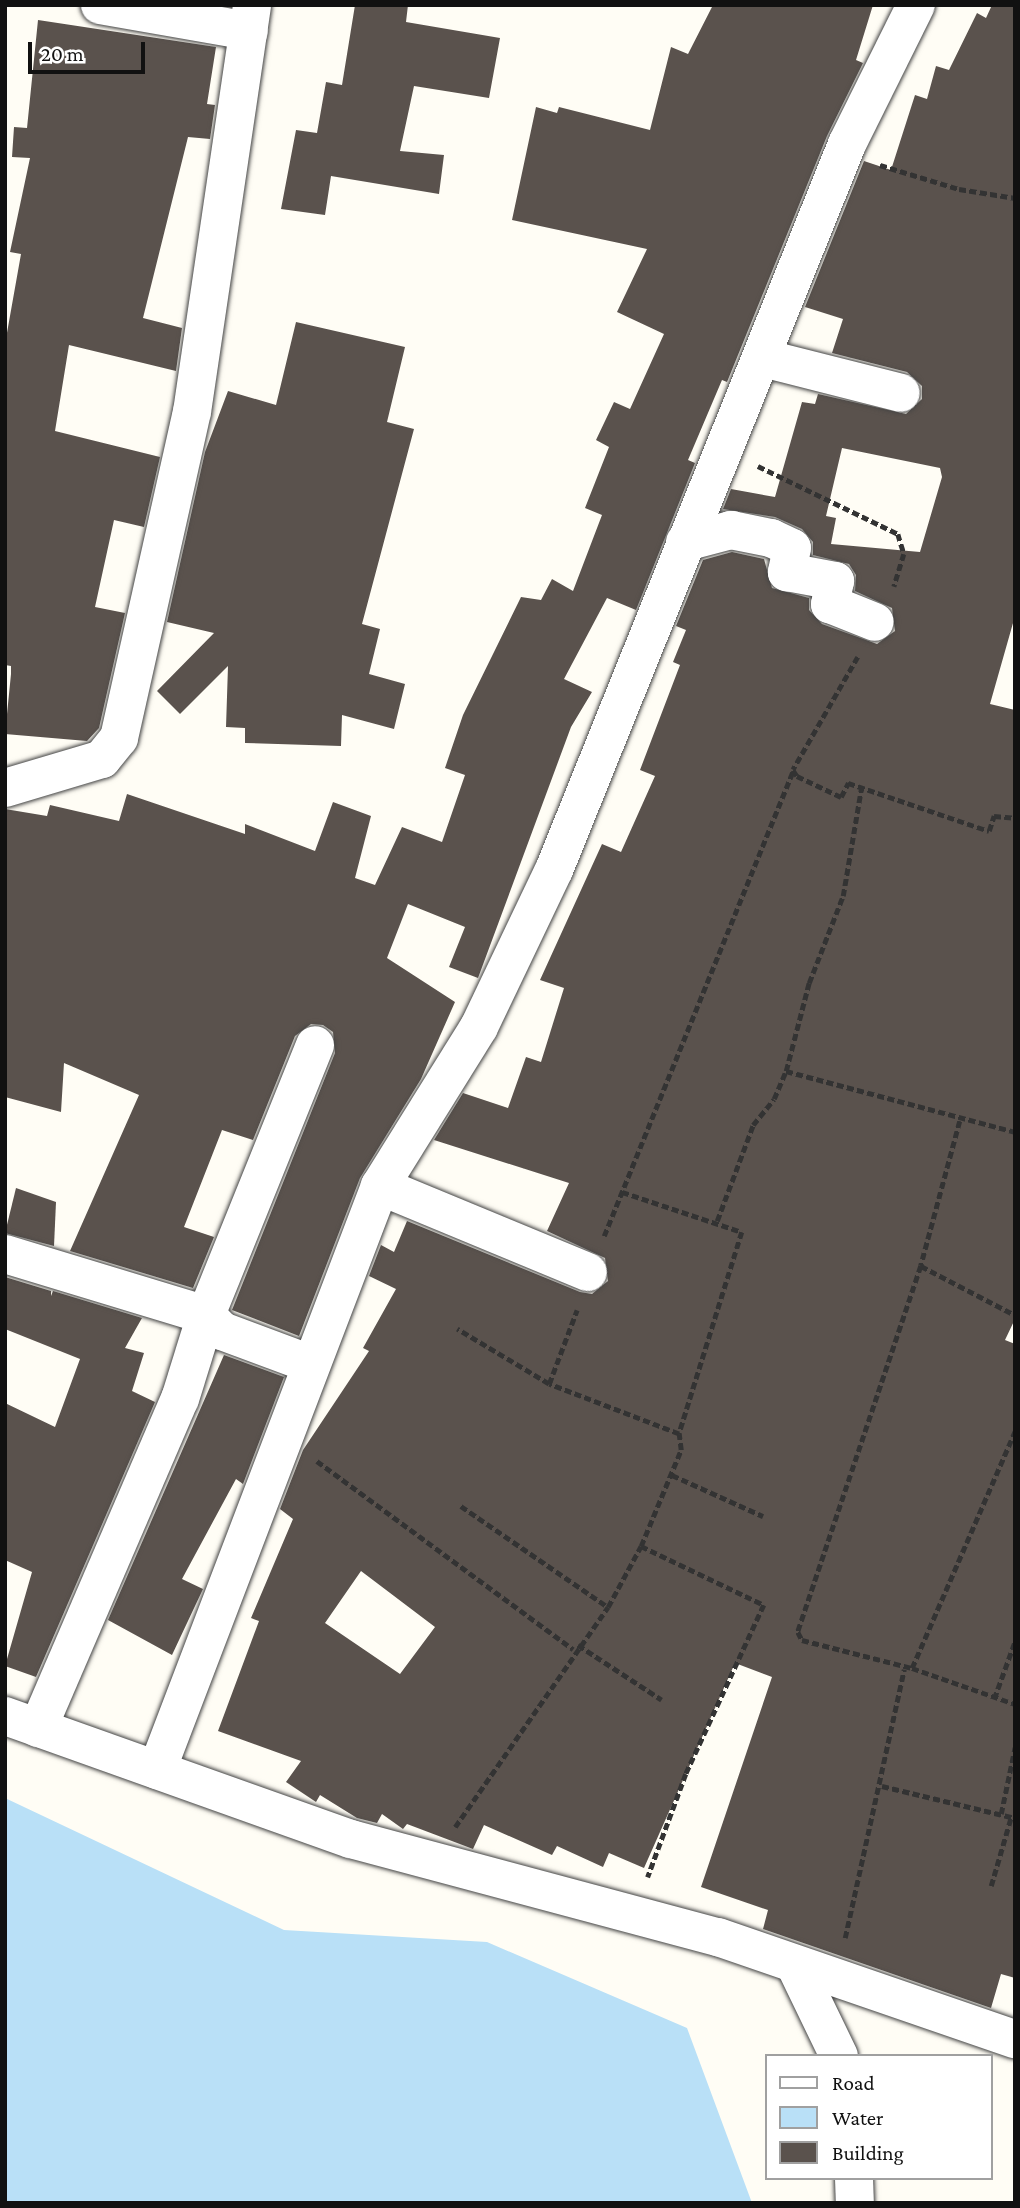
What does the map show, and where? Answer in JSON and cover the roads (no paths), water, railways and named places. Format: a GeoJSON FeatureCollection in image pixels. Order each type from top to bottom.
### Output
{"type":"FeatureCollection","features":[{"type":"Feature","properties":{"kind":"street"},"geometry":{"type":"LineString","coordinates":[[5,788],[102,758],[118,738],[191,412],[250,18],[100,5]]}},
{"type":"Feature","properties":{"kind":"street"},"geometry":{"type":"LineString","coordinates":[[156,1770],[284,1437],[309,1363],[380,1186],[479,1027],[537,907],[685,542],[727,448],[847,144],[916,5]]}},
{"type":"Feature","properties":{"kind":"street"},"geometry":{"type":"LineString","coordinates":[[763,358],[901,393]]}},
{"type":"Feature","properties":{"kind":"street"},"geometry":{"type":"LineString","coordinates":[[685,542],[731,530],[771,538],[792,548],[787,572],[835,581],[830,604],[875,622]]}},
{"type":"Feature","properties":{"kind":"street"},"geometry":{"type":"LineString","coordinates":[[314,1045],[206,1315],[180,1399],[22,1722],[432,1863],[718,1937],[1015,2039]]}},
{"type":"Feature","properties":{"kind":"street"},"geometry":{"type":"LineString","coordinates":[[380,1186],[588,1272]]}},
{"type":"Feature","properties":{"kind":"street"},"geometry":{"type":"LineString","coordinates":[[5,1254],[206,1315],[222,1331],[309,1363]]}},
{"type":"Feature","properties":{"kind":"street"},"geometry":{"type":"LineString","coordinates":[[795,1965],[838,2054]]}},
{"type":"Feature","properties":{"kind":"street"},"geometry":{"type":"LineString","coordinates":[[854,2180],[855,2203]]}},
{"type":"Feature","properties":{"kind":"water"},"geometry":{"type":"Polygon","coordinates":[[[5,1798],[284,1930],[487,1942],[687,2028],[752,2203],[5,2203],[5,1798]]]}}]}
